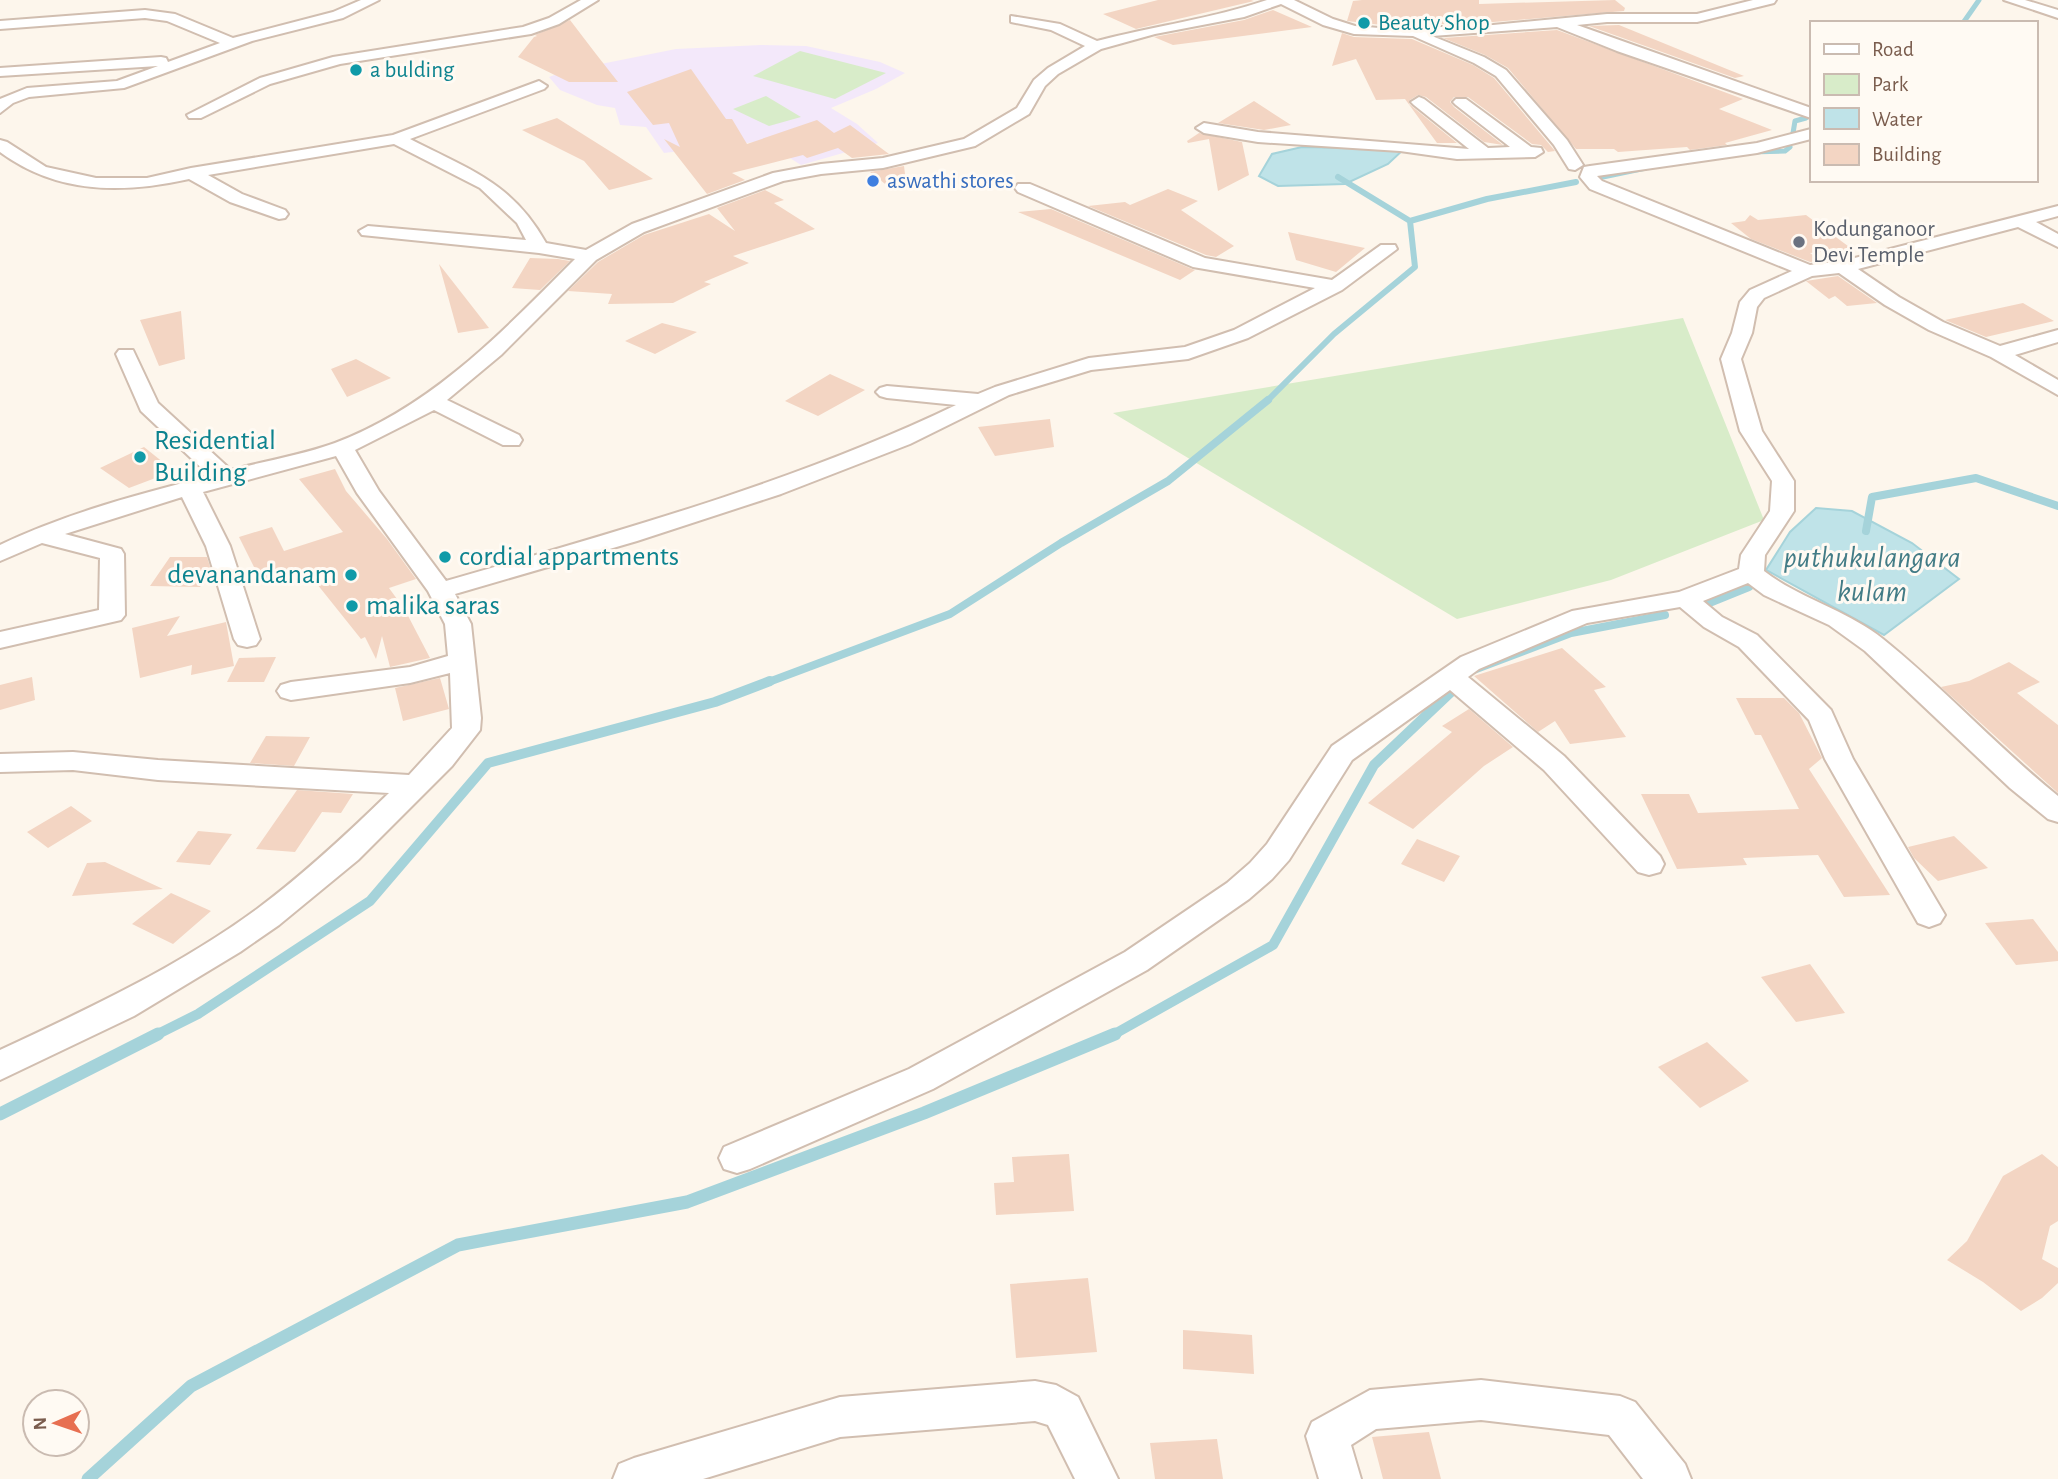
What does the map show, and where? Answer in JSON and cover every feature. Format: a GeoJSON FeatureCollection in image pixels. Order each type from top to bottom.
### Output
{"type":"FeatureCollection","features":[{"type":"Feature","properties":{"kind":"street"},"geometry":{"type":"LineString","coordinates":[[0,108],[8,100],[27,93],[113,87],[233,43],[326,19],[366,0]]}},
{"type":"Feature","properties":{"kind":"street"},"geometry":{"type":"LineString","coordinates":[[195,115],[277,78],[338,61],[526,31],[554,21],[591,0]]}},
{"type":"Feature","properties":{"kind":"street"},"geometry":{"type":"LineString","coordinates":[[0,554],[40,535],[137,502],[342,448],[401,420],[433,401],[494,351],[589,256],[605,245],[638,228],[779,177],[821,169],[883,163],[970,143],[1023,111],[1046,77],[1096,46],[1153,30],[1239,14],[1282,0],[1328,22],[1354,30],[1409,32],[1607,18],[1697,18],[1770,0]]}},
{"type":"Feature","properties":{"kind":"street"},"geometry":{"type":"LineString","coordinates":[[2011,0],[2058,14]]}},
{"type":"Feature","properties":{"kind":"street"},"geometry":{"type":"LineString","coordinates":[[1579,6],[1607,18]]}},
{"type":"Feature","properties":{"kind":"street"},"geometry":{"type":"LineString","coordinates":[[0,25],[38,28],[145,14],[170,17],[233,43]]}},
{"type":"Feature","properties":{"kind":"street"},"geometry":{"type":"LineString","coordinates":[[1016,19],[1055,27],[1096,46]]}},
{"type":"Feature","properties":{"kind":"street"},"geometry":{"type":"LineString","coordinates":[[1560,23],[1623,50],[1810,113]]}},
{"type":"Feature","properties":{"kind":"street"},"geometry":{"type":"LineString","coordinates":[[1409,32],[1479,60],[1501,73],[1596,185],[1808,271]]}},
{"type":"Feature","properties":{"kind":"street"},"geometry":{"type":"LineString","coordinates":[[0,72],[33,64],[192,58]]}},
{"type":"Feature","properties":{"kind":"street"},"geometry":{"type":"LineString","coordinates":[[0,139],[28,165],[96,183],[147,183],[191,173],[396,139],[539,86]]}},
{"type":"Feature","properties":{"kind":"street"},"geometry":{"type":"LineString","coordinates":[[1419,102],[1486,154]]}},
{"type":"Feature","properties":{"kind":"street"},"geometry":{"type":"LineString","coordinates":[[1461,102],[1526,151]]}},
{"type":"Feature","properties":{"kind":"street"},"geometry":{"type":"LineString","coordinates":[[1203,128],[1258,137],[1400,146],[1457,155],[1526,151],[1550,155],[1583,168],[1724,152],[1810,134]]}},
{"type":"Feature","properties":{"kind":"street"},"geometry":{"type":"LineString","coordinates":[[396,139],[486,184],[524,220],[539,247]]}},
{"type":"Feature","properties":{"kind":"street"},"geometry":{"type":"LineString","coordinates":[[191,173],[236,198],[279,214]]}},
{"type":"Feature","properties":{"kind":"street"},"geometry":{"type":"LineString","coordinates":[[1024,188],[1200,263],[1335,286]]}},
{"type":"Feature","properties":{"kind":"street"},"geometry":{"type":"LineString","coordinates":[[1751,573],[1753,555],[1782,511],[1783,481],[1751,431],[1731,359],[1742,333],[1747,306],[1757,294],[1808,271],[1843,267],[2058,212]]}},
{"type":"Feature","properties":{"kind":"street"},"geometry":{"type":"LineString","coordinates":[[2021,221],[2058,242]]}},
{"type":"Feature","properties":{"kind":"street"},"geometry":{"type":"LineString","coordinates":[[368,230],[539,247],[589,256]]}},
{"type":"Feature","properties":{"kind":"street"},"geometry":{"type":"LineString","coordinates":[[440,590],[629,536],[774,489],[902,439],[1002,391],[1088,364],[1188,353],[1241,334],[1335,286],[1388,249]]}},
{"type":"Feature","properties":{"kind":"street"},"geometry":{"type":"LineString","coordinates":[[1843,267],[1892,301],[1936,326],[1998,353],[2058,389]]}},
{"type":"Feature","properties":{"kind":"street"},"geometry":{"type":"LineString","coordinates":[[1998,353],[2058,336]]}},
{"type":"Feature","properties":{"kind":"street"},"geometry":{"type":"LineString","coordinates":[[126,354],[149,406],[226,478]]}},
{"type":"Feature","properties":{"kind":"street"},"geometry":{"type":"LineString","coordinates":[[887,392],[982,401]]}},
{"type":"Feature","properties":{"kind":"street"},"geometry":{"type":"LineString","coordinates":[[433,401],[511,440]]}},
{"type":"Feature","properties":{"kind":"street"},"geometry":{"type":"LineString","coordinates":[[0,1066],[122,1007],[229,944],[268,917],[347,852],[442,759],[466,730],[458,624],[440,590],[369,493],[342,448]]}},
{"type":"Feature","properties":{"kind":"street"},"geometry":{"type":"LineString","coordinates":[[190,489],[218,546],[247,639]]}},
{"type":"Feature","properties":{"kind":"street"},"geometry":{"type":"LineString","coordinates":[[0,640],[113,615],[112,554],[40,535]]}},
{"type":"Feature","properties":{"kind":"street"},"geometry":{"type":"LineString","coordinates":[[737,1158],[921,1079],[1136,961],[1238,891],[1261,871],[1278,852],[1342,753],[1470,663],[1581,616],[1685,599],[1751,573]]}},
{"type":"Feature","properties":{"kind":"street"},"geometry":{"type":"LineString","coordinates":[[1751,573],[1773,590],[1838,620],[1874,645],[2058,812]]}},
{"type":"Feature","properties":{"kind":"street"},"geometry":{"type":"LineString","coordinates":[[1685,599],[1713,622],[1748,641],[1821,716],[1839,759],[1930,915]]}},
{"type":"Feature","properties":{"kind":"street"},"geometry":{"type":"LineString","coordinates":[[291,691],[410,675],[462,661]]}},
{"type":"Feature","properties":{"kind":"street"},"geometry":{"type":"LineString","coordinates":[[1450,676],[1554,763],[1650,864]]}},
{"type":"Feature","properties":{"kind":"street"},"geometry":{"type":"LineString","coordinates":[[0,763],[73,761],[158,770],[414,785]]}},
{"type":"Feature","properties":{"kind":"street"},"geometry":{"type":"LineString","coordinates":[[1340,1479],[1327,1436],[1370,1410],[1481,1400],[1620,1416],[1670,1479]]}},
{"type":"Feature","properties":{"kind":"street"},"geometry":{"type":"LineString","coordinates":[[634,1479],[840,1417],[1035,1401],[1056,1405],[1063,1411],[1097,1479]]}},
{"type":"Feature","properties":{"kind":"shaded area"},"geometry":{"type":"Polygon","coordinates":[[[806,46],[880,62],[905,73],[831,108],[857,124],[878,143],[801,165],[763,141],[664,153],[646,127],[620,125],[615,108],[597,105],[560,90],[549,77],[566,71],[676,49],[806,46]]]}},
{"type":"Feature","properties":{"kind":"green space"},"geometry":{"type":"Polygon","coordinates":[[[800,51],[886,73],[835,99],[753,76],[800,51]]]}},
{"type":"Feature","properties":{"kind":"green space"},"geometry":{"type":"Polygon","coordinates":[[[766,96],[801,117],[769,126],[733,109],[766,96]]]}},
{"type":"Feature","properties":{"kind":"green space"},"geometry":{"type":"Polygon","coordinates":[[[1683,318],[1764,520],[1611,580],[1457,619],[1113,413],[1683,318]]]}},
{"type":"Feature","properties":{"kind":"water"},"geometry":{"type":"Polygon","coordinates":[[[1302,147],[1404,149],[1388,164],[1345,184],[1278,186],[1259,176],[1272,154],[1302,147]]]}},
{"type":"Feature","properties":{"kind":"water","name":"puthukulangara kulam"},"geometry":{"type":"Polygon","coordinates":[[[1816,508],[1852,511],[1912,543],[1959,579],[1884,635],[1766,570],[1790,532],[1816,508]]]}},
{"type":"Feature","properties":{"kind":"building"},"geometry":{"type":"Polygon","coordinates":[[[1158,0],[1254,1],[1136,29],[1103,14],[1158,0]]]}},
{"type":"Feature","properties":{"kind":"building"},"geometry":{"type":"Polygon","coordinates":[[[1479,0],[1479,4],[1615,0],[1625,8],[1624,11],[1493,22],[1391,26],[1347,21],[1353,1],[1479,0]]]}},
{"type":"Feature","properties":{"kind":"building"},"geometry":{"type":"Polygon","coordinates":[[[1273,10],[1312,27],[1173,45],[1154,37],[1244,20],[1273,10]]]}},
{"type":"Feature","properties":{"kind":"building"},"geometry":{"type":"Polygon","coordinates":[[[570,20],[618,82],[569,82],[518,57],[537,36],[535,35],[570,20]]]}},
{"type":"Feature","properties":{"kind":"building"},"geometry":{"type":"Polygon","coordinates":[[[1619,25],[1744,76],[1735,78],[1589,26],[1619,25]]]}},
{"type":"Feature","properties":{"kind":"building"},"geometry":{"type":"Polygon","coordinates":[[[1557,30],[1743,99],[1719,109],[1772,130],[1725,143],[1727,145],[1690,150],[1687,147],[1618,152],[1614,149],[1576,149],[1508,68],[1485,55],[1443,38],[1557,30]]]}},
{"type":"Feature","properties":{"kind":"building"},"geometry":{"type":"Polygon","coordinates":[[[1342,33],[1354,37],[1412,39],[1473,65],[1494,78],[1555,151],[1548,152],[1541,145],[1532,144],[1468,97],[1454,97],[1450,102],[1454,107],[1503,145],[1484,142],[1426,97],[1418,95],[1410,100],[1409,104],[1457,143],[1437,143],[1405,99],[1376,100],[1356,59],[1332,66],[1342,33]]]}},
{"type":"Feature","properties":{"kind":"building"},"geometry":{"type":"Polygon","coordinates":[[[691,69],[726,119],[732,119],[747,144],[817,120],[834,133],[850,125],[889,154],[852,158],[838,148],[807,158],[803,155],[732,173],[745,180],[707,194],[664,139],[680,147],[669,123],[653,125],[627,92],[691,69]]]}},
{"type":"Feature","properties":{"kind":"building"},"geometry":{"type":"Polygon","coordinates":[[[1254,101],[1291,125],[1264,130],[1218,123],[1254,101]]]}},
{"type":"Feature","properties":{"kind":"building"},"geometry":{"type":"Polygon","coordinates":[[[557,118],[653,179],[609,190],[584,161],[522,130],[557,118]]]}},
{"type":"Feature","properties":{"kind":"building"},"geometry":{"type":"Polygon","coordinates":[[[1199,133],[1242,142],[1249,175],[1218,191],[1209,139],[1187,141],[1199,133]]]}},
{"type":"Feature","properties":{"kind":"building"},"geometry":{"type":"Polygon","coordinates":[[[904,166],[906,182],[889,187],[870,172],[904,166]]]}},
{"type":"Feature","properties":{"kind":"building"},"geometry":{"type":"Polygon","coordinates":[[[1168,189],[1198,201],[1181,210],[1234,246],[1216,257],[1206,255],[1088,206],[1125,202],[1130,205],[1168,189]]]}},
{"type":"Feature","properties":{"kind":"building"},"geometry":{"type":"Polygon","coordinates":[[[765,190],[784,200],[774,203],[815,229],[733,256],[749,263],[704,282],[711,284],[673,303],[608,304],[612,294],[568,291],[598,262],[644,235],[709,214],[735,231],[717,208],[765,190]]]}},
{"type":"Feature","properties":{"kind":"building"},"geometry":{"type":"Polygon","coordinates":[[[1051,209],[1195,270],[1180,280],[1018,212],[1051,209]]]}},
{"type":"Feature","properties":{"kind":"building","name":"Kodunganoor Devi Temple"},"geometry":{"type":"Polygon","coordinates":[[[1750,215],[1758,220],[1806,215],[1852,249],[1810,253],[1822,261],[1810,262],[1751,239],[1731,223],[1745,221],[1750,215]]]}},
{"type":"Feature","properties":{"kind":"building"},"geometry":{"type":"Polygon","coordinates":[[[1288,232],[1365,248],[1336,272],[1296,260],[1288,232]]]}},
{"type":"Feature","properties":{"kind":"building"},"geometry":{"type":"Polygon","coordinates":[[[530,258],[570,261],[540,290],[512,288],[530,258]]]}},
{"type":"Feature","properties":{"kind":"building"},"geometry":{"type":"Polygon","coordinates":[[[439,264],[489,328],[458,333],[439,264]]]}},
{"type":"Feature","properties":{"kind":"building"},"geometry":{"type":"Polygon","coordinates":[[[1838,276],[1877,303],[1847,306],[1835,296],[1829,299],[1806,281],[1838,276]]]}},
{"type":"Feature","properties":{"kind":"building"},"geometry":{"type":"Polygon","coordinates":[[[2023,303],[2054,321],[1986,337],[1945,320],[2023,303]]]}},
{"type":"Feature","properties":{"kind":"building"},"geometry":{"type":"Polygon","coordinates":[[[181,311],[185,359],[159,366],[140,320],[181,311]]]}},
{"type":"Feature","properties":{"kind":"building"},"geometry":{"type":"Polygon","coordinates":[[[662,323],[697,332],[655,354],[625,341],[662,323]]]}},
{"type":"Feature","properties":{"kind":"building"},"geometry":{"type":"Polygon","coordinates":[[[356,359],[391,378],[347,397],[331,369],[356,359]]]}},
{"type":"Feature","properties":{"kind":"building"},"geometry":{"type":"Polygon","coordinates":[[[830,374],[865,390],[818,416],[785,401],[830,374]]]}},
{"type":"Feature","properties":{"kind":"building"},"geometry":{"type":"Polygon","coordinates":[[[1050,419],[1054,447],[995,456],[978,427],[1050,419]]]}},
{"type":"Feature","properties":{"kind":"building","name":"Residential Building"},"geometry":{"type":"Polygon","coordinates":[[[144,447],[174,471],[129,488],[100,468],[144,447]]]}},
{"type":"Feature","properties":{"kind":"building"},"geometry":{"type":"Polygon","coordinates":[[[335,469],[346,491],[387,539],[416,579],[389,588],[405,610],[430,658],[390,667],[382,636],[376,659],[365,637],[361,639],[309,574],[281,582],[278,576],[261,581],[239,537],[272,527],[284,551],[343,532],[299,479],[335,469]]]}},
{"type":"Feature","properties":{"kind":"building"},"geometry":{"type":"Polygon","coordinates":[[[170,557],[207,557],[211,570],[200,587],[150,586],[170,557]]]}},
{"type":"Feature","properties":{"kind":"building"},"geometry":{"type":"Polygon","coordinates":[[[180,616],[167,636],[226,622],[234,666],[191,675],[192,665],[140,678],[132,628],[180,616]]]}},
{"type":"Feature","properties":{"kind":"building"},"geometry":{"type":"Polygon","coordinates":[[[1562,648],[1606,687],[1594,690],[1626,737],[1570,744],[1555,721],[1538,732],[1474,676],[1562,648]]]}},
{"type":"Feature","properties":{"kind":"building"},"geometry":{"type":"Polygon","coordinates":[[[276,657],[264,682],[227,682],[239,658],[276,657]]]}},
{"type":"Feature","properties":{"kind":"building"},"geometry":{"type":"Polygon","coordinates":[[[2009,662],[2040,682],[2017,693],[2058,725],[2058,793],[1941,687],[1969,681],[2009,662]]]}},
{"type":"Feature","properties":{"kind":"building"},"geometry":{"type":"Polygon","coordinates":[[[32,677],[35,700],[0,710],[0,685],[32,677]]]}},
{"type":"Feature","properties":{"kind":"building"},"geometry":{"type":"Polygon","coordinates":[[[440,678],[449,709],[403,721],[395,688],[440,678]]]}},
{"type":"Feature","properties":{"kind":"building"},"geometry":{"type":"Polygon","coordinates":[[[1736,698],[1784,698],[1799,713],[1822,758],[1809,769],[1890,895],[1844,897],[1818,855],[1743,858],[1747,865],[1677,869],[1641,794],[1689,794],[1698,813],[1799,809],[1761,735],[1755,735],[1736,698]]]}},
{"type":"Feature","properties":{"kind":"building"},"geometry":{"type":"Polygon","coordinates":[[[1469,709],[1513,747],[1484,766],[1413,829],[1368,803],[1452,732],[1442,726],[1469,709]]]}},
{"type":"Feature","properties":{"kind":"building"},"geometry":{"type":"Polygon","coordinates":[[[266,736],[310,737],[294,766],[250,763],[266,736]]]}},
{"type":"Feature","properties":{"kind":"building"},"geometry":{"type":"Polygon","coordinates":[[[297,790],[353,794],[341,813],[322,812],[295,852],[256,849],[297,790]]]}},
{"type":"Feature","properties":{"kind":"building"},"geometry":{"type":"Polygon","coordinates":[[[71,806],[92,821],[48,848],[27,832],[71,806]]]}},
{"type":"Feature","properties":{"kind":"building"},"geometry":{"type":"Polygon","coordinates":[[[198,831],[232,834],[210,865],[176,862],[198,831]]]}},
{"type":"Feature","properties":{"kind":"building"},"geometry":{"type":"Polygon","coordinates":[[[1954,836],[1988,868],[1938,881],[1914,858],[1908,847],[1954,836]]]}},
{"type":"Feature","properties":{"kind":"building"},"geometry":{"type":"Polygon","coordinates":[[[1417,839],[1460,856],[1444,882],[1401,864],[1417,839]]]}},
{"type":"Feature","properties":{"kind":"building"},"geometry":{"type":"Polygon","coordinates":[[[105,862],[163,889],[72,896],[87,863],[105,862]]]}},
{"type":"Feature","properties":{"kind":"building"},"geometry":{"type":"Polygon","coordinates":[[[171,893],[211,911],[173,944],[132,924],[171,893]]]}},
{"type":"Feature","properties":{"kind":"building"},"geometry":{"type":"Polygon","coordinates":[[[2033,919],[2058,952],[2058,961],[2016,965],[1985,923],[2033,919]]]}},
{"type":"Feature","properties":{"kind":"building"},"geometry":{"type":"Polygon","coordinates":[[[1810,964],[1845,1013],[1796,1022],[1761,977],[1810,964]]]}},
{"type":"Feature","properties":{"kind":"building"},"geometry":{"type":"Polygon","coordinates":[[[1707,1042],[1749,1081],[1700,1108],[1658,1067],[1707,1042]]]}},
{"type":"Feature","properties":{"kind":"building"},"geometry":{"type":"Polygon","coordinates":[[[1069,1154],[1074,1211],[996,1215],[994,1183],[1014,1182],[1012,1157],[1069,1154]]]}},
{"type":"Feature","properties":{"kind":"building"},"geometry":{"type":"Polygon","coordinates":[[[2042,1154],[2058,1167],[2058,1221],[2050,1226],[2042,1259],[2058,1268],[2058,1283],[2042,1298],[2021,1311],[1983,1282],[1947,1260],[1967,1241],[2003,1176],[2042,1154]]]}},
{"type":"Feature","properties":{"kind":"building"},"geometry":{"type":"Polygon","coordinates":[[[1088,1278],[1097,1352],[1016,1358],[1010,1284],[1088,1278]]]}},
{"type":"Feature","properties":{"kind":"building"},"geometry":{"type":"Polygon","coordinates":[[[1183,1330],[1252,1335],[1254,1374],[1183,1369],[1183,1330]]]}},
{"type":"Feature","properties":{"kind":"building"},"geometry":{"type":"Polygon","coordinates":[[[1429,1432],[1441,1479],[1383,1479],[1372,1437],[1429,1432]]]}},
{"type":"Feature","properties":{"kind":"building"},"geometry":{"type":"Polygon","coordinates":[[[1217,1439],[1223,1479],[1155,1479],[1150,1443],[1217,1439]]]}},
{"type":"Feature","properties":{"kind":"waterway"},"geometry":{"type":"LineString","coordinates":[[1964,21],[1979,0]]}},
{"type":"Feature","properties":{"kind":"waterway"},"geometry":{"type":"LineString","coordinates":[[1793,133],[1795,121],[1806,118]]}},
{"type":"Feature","properties":{"kind":"waterway"},"geometry":{"type":"LineString","coordinates":[[1750,152],[1785,151],[1790,147]]}},
{"type":"Feature","properties":{"kind":"waterway"},"geometry":{"type":"LineString","coordinates":[[1603,177],[1646,168]]}},
{"type":"Feature","properties":{"kind":"waterway"},"geometry":{"type":"LineString","coordinates":[[1341,179],[1338,177],[1410,221]]}},
{"type":"Feature","properties":{"kind":"waterway"},"geometry":{"type":"LineString","coordinates":[[1410,221],[1487,199],[1576,182]]}},
{"type":"Feature","properties":{"kind":"waterway"},"geometry":{"type":"LineString","coordinates":[[1268,400],[1334,334],[1415,267],[1410,221]]}},
{"type":"Feature","properties":{"kind":"waterway"},"geometry":{"type":"LineString","coordinates":[[766,683],[950,614],[1061,543],[1168,481],[1268,400]]}},
{"type":"Feature","properties":{"kind":"waterway"},"geometry":{"type":"LineString","coordinates":[[1866,531],[1872,497],[1976,478],[2058,506]]}},
{"type":"Feature","properties":{"kind":"waterway"},"geometry":{"type":"LineString","coordinates":[[1707,604],[1749,587]]}},
{"type":"Feature","properties":{"kind":"waterway"},"geometry":{"type":"LineString","coordinates":[[1471,671],[1571,633],[1665,615]]}},
{"type":"Feature","properties":{"kind":"waterway"},"geometry":{"type":"LineString","coordinates":[[158,1034],[198,1014],[370,901],[488,763],[715,702],[770,681]]}},
{"type":"Feature","properties":{"kind":"waterway"},"geometry":{"type":"LineString","coordinates":[[1113,1035],[1273,945],[1374,765],[1453,690]]}},
{"type":"Feature","properties":{"kind":"waterway"},"geometry":{"type":"LineString","coordinates":[[0,1114],[158,1034]]}},
{"type":"Feature","properties":{"kind":"waterway"},"geometry":{"type":"LineString","coordinates":[[154,1036],[158,1034]]}},
{"type":"Feature","properties":{"kind":"waterway"},"geometry":{"type":"LineString","coordinates":[[88,1479],[191,1386],[458,1245],[687,1202],[924,1113],[1113,1035]]}},
{"type":"Feature","properties":{"kind":"place","name":"Beauty Shop"},"geometry":{"type":"Point","coordinates":[1364,23]}},
{"type":"Feature","properties":{"kind":"place","name":"a bulding"},"geometry":{"type":"Point","coordinates":[356,70]}},
{"type":"Feature","properties":{"kind":"place","name":"aswathi stores"},"geometry":{"type":"Point","coordinates":[873,181]}},
{"type":"Feature","properties":{"kind":"place","name":"Kodunganoor Devi Temple"},"geometry":{"type":"Point","coordinates":[1799,242]}},
{"type":"Feature","properties":{"kind":"place","name":"Residential Building"},"geometry":{"type":"Point","coordinates":[140,457]}},
{"type":"Feature","properties":{"kind":"place","name":"cordial appartments"},"geometry":{"type":"Point","coordinates":[445,557]}},
{"type":"Feature","properties":{"kind":"place","name":"devanandanam"},"geometry":{"type":"Point","coordinates":[351,575]}},
{"type":"Feature","properties":{"kind":"place","name":"malika saras"},"geometry":{"type":"Point","coordinates":[352,606]}}]}
